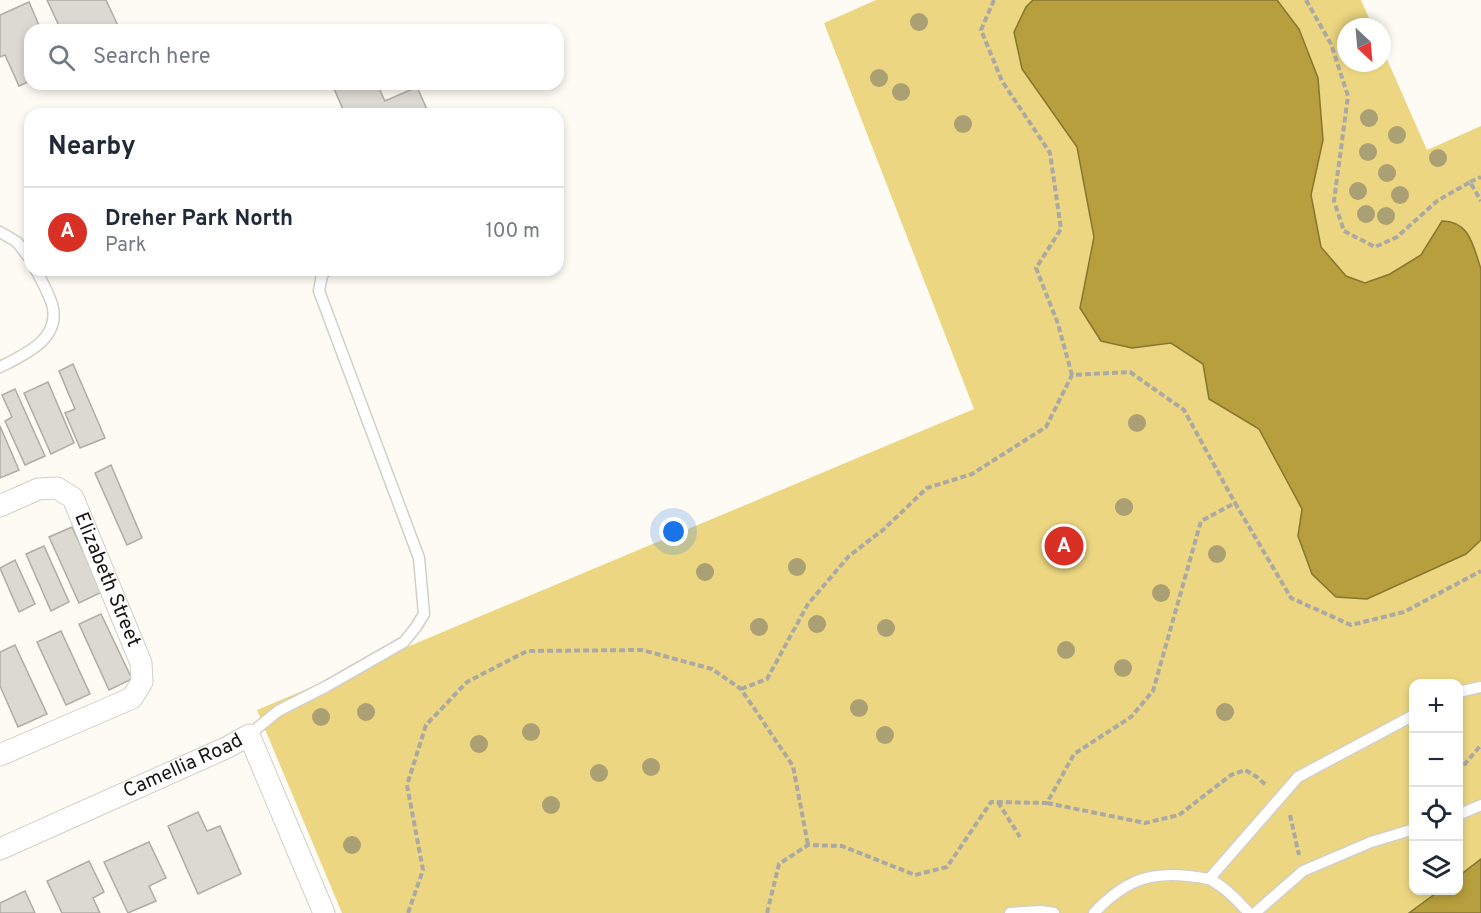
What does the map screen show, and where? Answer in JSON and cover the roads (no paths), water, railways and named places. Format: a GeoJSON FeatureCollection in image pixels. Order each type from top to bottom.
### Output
{"type":"FeatureCollection","features":[{"type":"Feature","properties":{"kind":"street","name":"Elizabeth Street"},"geometry":{"type":"LineString","coordinates":[[0,506],[38,489],[57,488],[73,498],[141,663],[142,682],[132,698],[0,755]]}},
{"type":"Feature","properties":{"kind":"street","name":"Camellia Road"},"geometry":{"type":"LineString","coordinates":[[0,849],[228,747],[249,735]]}},
{"type":"Feature","properties":{"kind":"street"},"geometry":{"type":"LineString","coordinates":[[249,735],[324,913]]}},
{"type":"Feature","properties":{"kind":"lane"},"geometry":{"type":"LineString","coordinates":[[0,232],[17,242],[24,251]]}},
{"type":"Feature","properties":{"kind":"lane"},"geometry":{"type":"LineString","coordinates":[[0,367],[41,344],[50,327],[53,307],[39,276]]}},
{"type":"Feature","properties":{"kind":"lane","name":"Camellia Road"},"geometry":{"type":"LineString","coordinates":[[249,735],[278,711],[404,642],[424,614],[418,558],[320,291],[322,276]]}},
{"type":"Feature","properties":{"kind":"lane"},"geometry":{"type":"LineString","coordinates":[[1463,691],[1481,687]]}},
{"type":"Feature","properties":{"kind":"lane"},"geometry":{"type":"LineString","coordinates":[[1209,879],[1298,777],[1409,717]]}},
{"type":"Feature","properties":{"kind":"lane"},"geometry":{"type":"LineString","coordinates":[[1463,812],[1481,805]]}},
{"type":"Feature","properties":{"kind":"lane"},"geometry":{"type":"LineString","coordinates":[[1255,913],[1303,871],[1371,842],[1409,830]]}},
{"type":"Feature","properties":{"kind":"lane"},"geometry":{"type":"LineString","coordinates":[[1094,913],[1111,895],[1139,879],[1171,874],[1209,879],[1230,893],[1249,913]]}},
{"type":"Feature","properties":{"kind":"lane"},"geometry":{"type":"LineString","coordinates":[[1010,913],[1041,911],[1054,913]]}},
{"type":"Feature","properties":{"kind":"place","name":"Dreher Park North"},"geometry":{"type":"Point","coordinates":[1064,546]}}]}
